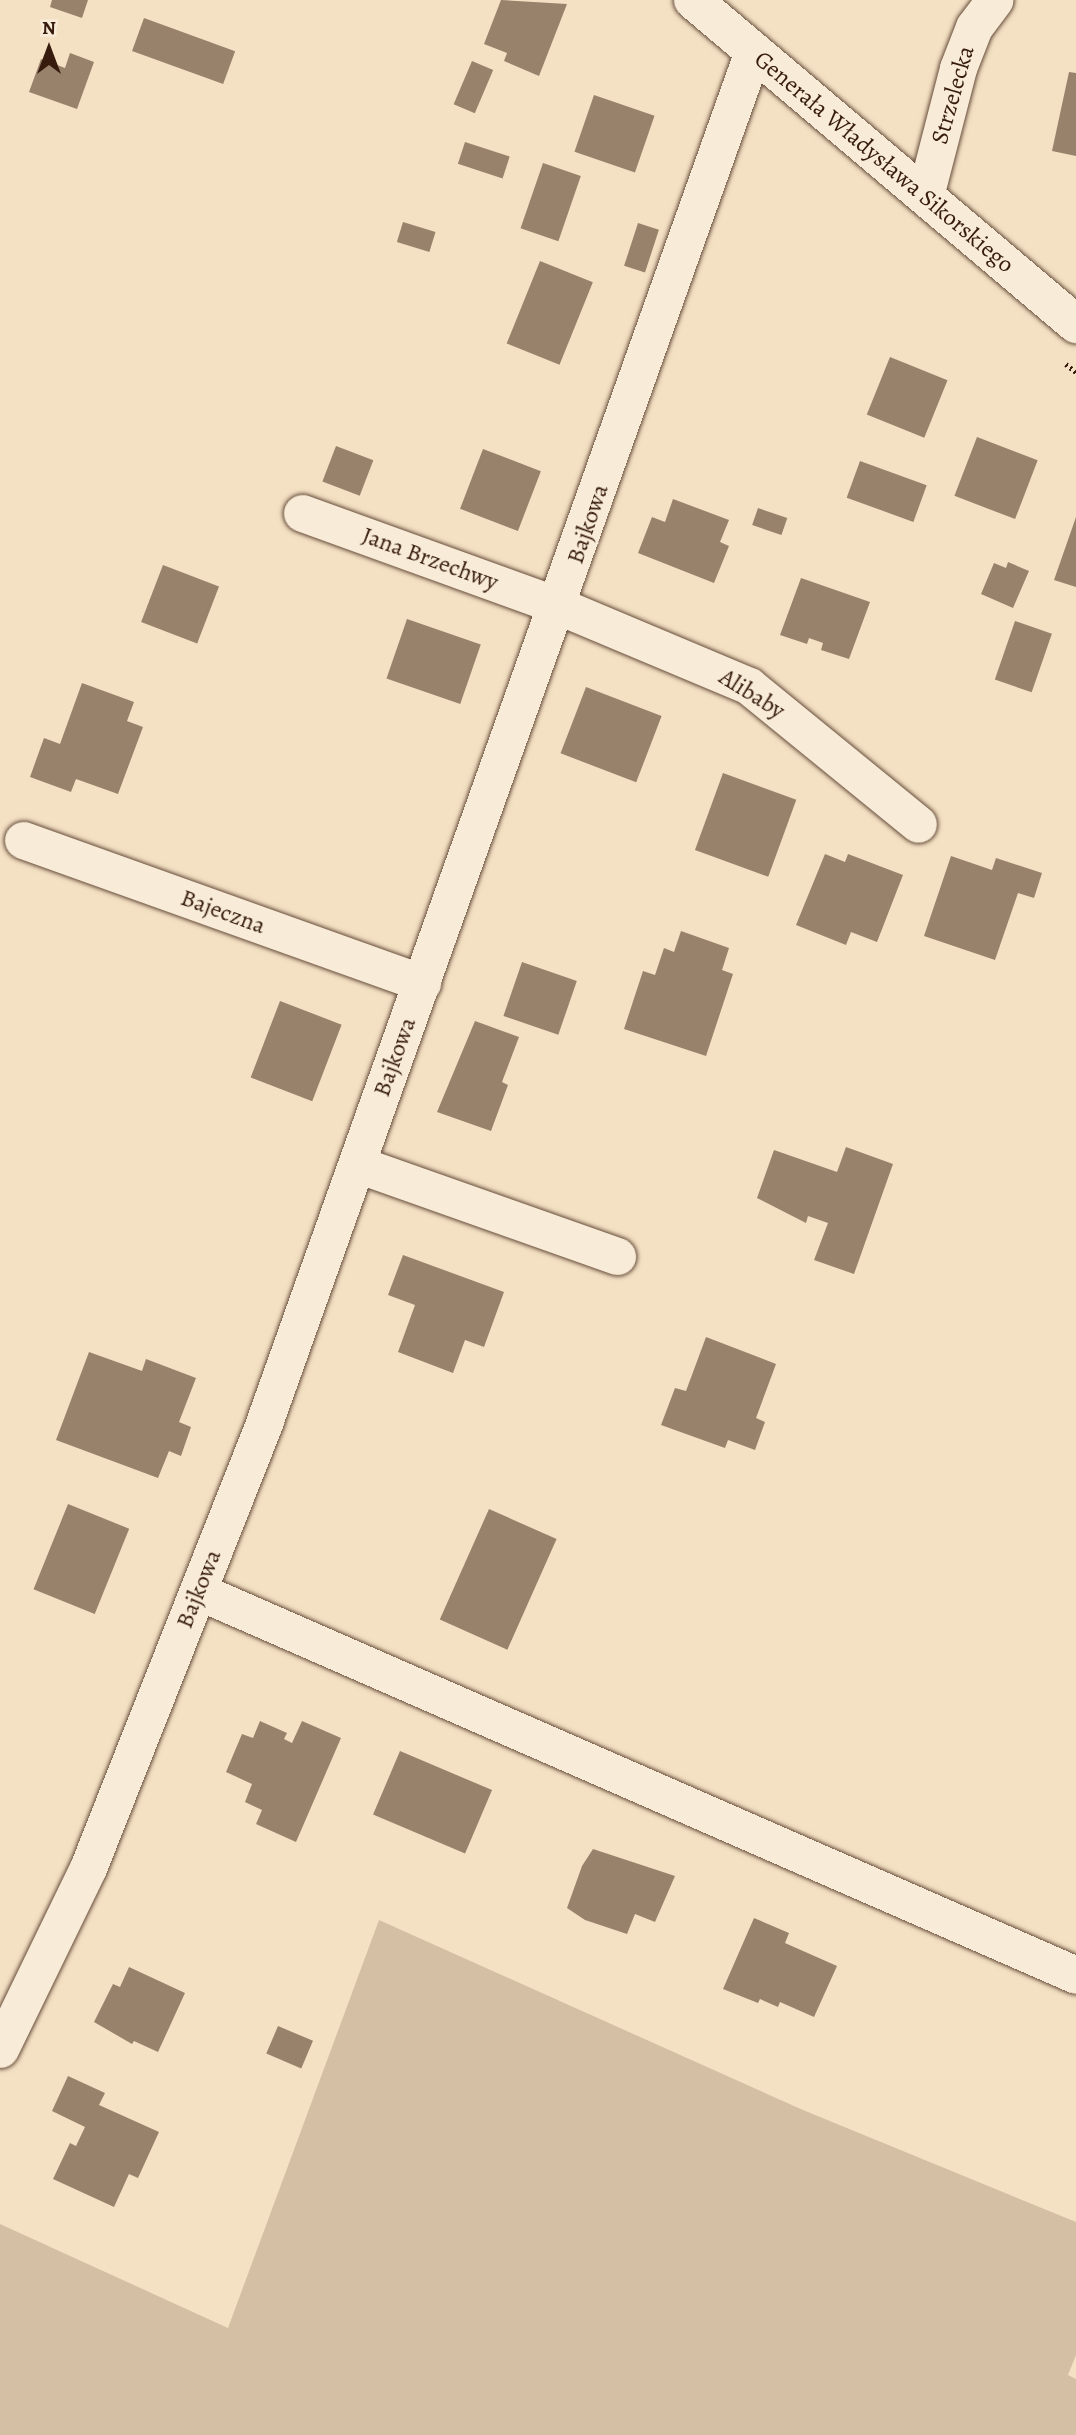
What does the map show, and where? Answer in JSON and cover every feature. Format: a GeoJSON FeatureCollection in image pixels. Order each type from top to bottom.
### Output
{"type":"FeatureCollection","features":[{"type":"Feature","properties":{"kind":"street","name":"Generała Władysława Sikorskiego"},"geometry":{"type":"LineString","coordinates":[[693,0],[1076,324]]}},
{"type":"Feature","properties":{"kind":"street","name":"Strzelecka"},"geometry":{"type":"LineString","coordinates":[[925,196],[958,68],[974,27],[994,0]]}},
{"type":"Feature","properties":{"kind":"street","name":"Bajkowa"},"geometry":{"type":"LineString","coordinates":[[0,2049],[88,1868],[198,1591],[357,1164],[559,606],[753,51]]}},
{"type":"Feature","properties":{"kind":"street","name":"Jana Brzechwy"},"geometry":{"type":"LineString","coordinates":[[302,513],[559,606]]}},
{"type":"Feature","properties":{"kind":"street","name":"Alibaby"},"geometry":{"type":"LineString","coordinates":[[559,606],[749,686],[918,824]]}},
{"type":"Feature","properties":{"kind":"street","name":"Bajeczna"},"geometry":{"type":"LineString","coordinates":[[23,840],[422,984]]}},
{"type":"Feature","properties":{"kind":"street"},"geometry":{"type":"LineString","coordinates":[[357,1164],[617,1256]]}},
{"type":"Feature","properties":{"kind":"street"},"geometry":{"type":"LineString","coordinates":[[198,1591],[1076,1975]]}},
{"type":"Feature","properties":{"kind":"shaded area"},"geometry":{"type":"Polygon","coordinates":[[[379,1920],[803,2110],[1076,2222],[1076,2355],[1068,2375],[1076,2379],[1076,2435],[0,2435],[0,2224],[228,2328],[379,1920]]]}},
{"type":"Feature","properties":{"kind":"building"},"geometry":{"type":"Polygon","coordinates":[[[52,0],[88,0],[82,18],[50,7],[52,0]]]}},
{"type":"Feature","properties":{"kind":"building"},"geometry":{"type":"Polygon","coordinates":[[[501,0],[567,4],[539,76],[504,61],[507,53],[484,44],[501,0]]]}},
{"type":"Feature","properties":{"kind":"building"},"geometry":{"type":"Polygon","coordinates":[[[144,18],[235,51],[223,84],[132,51],[144,18]]]}},
{"type":"Feature","properties":{"kind":"building"},"geometry":{"type":"Polygon","coordinates":[[[70,53],[94,62],[77,109],[29,92],[41,59],[65,68],[70,53]]]}},
{"type":"Feature","properties":{"kind":"building"},"geometry":{"type":"Polygon","coordinates":[[[472,61],[493,70],[475,113],[454,104],[472,61]]]}},
{"type":"Feature","properties":{"kind":"building"},"geometry":{"type":"Polygon","coordinates":[[[1069,72],[1076,73],[1076,156],[1052,151],[1069,72]]]}},
{"type":"Feature","properties":{"kind":"building"},"geometry":{"type":"Polygon","coordinates":[[[594,95],[655,116],[635,173],[574,152],[594,95]]]}},
{"type":"Feature","properties":{"kind":"building"},"geometry":{"type":"Polygon","coordinates":[[[465,142],[510,157],[503,178],[458,164],[465,142]]]}},
{"type":"Feature","properties":{"kind":"building"},"geometry":{"type":"Polygon","coordinates":[[[543,163],[581,176],[558,241],[521,228],[543,163]]]}},
{"type":"Feature","properties":{"kind":"building"},"geometry":{"type":"Polygon","coordinates":[[[403,222],[436,232],[429,252],[397,242],[403,222]]]}},
{"type":"Feature","properties":{"kind":"building"},"geometry":{"type":"Polygon","coordinates":[[[638,223],[659,230],[645,273],[624,266],[638,223]]]}},
{"type":"Feature","properties":{"kind":"building"},"geometry":{"type":"Polygon","coordinates":[[[540,261],[593,282],[560,365],[507,344],[540,261]]]}},
{"type":"Feature","properties":{"kind":"building"},"geometry":{"type":"Polygon","coordinates":[[[890,357],[947,380],[924,438],[867,414],[890,357]]]}},
{"type":"Feature","properties":{"kind":"building"},"geometry":{"type":"Polygon","coordinates":[[[977,437],[1038,460],[1015,519],[954,496],[977,437]]]}},
{"type":"Feature","properties":{"kind":"building"},"geometry":{"type":"Polygon","coordinates":[[[336,446],[373,460],[360,496],[322,481],[336,446]]]}},
{"type":"Feature","properties":{"kind":"building"},"geometry":{"type":"Polygon","coordinates":[[[483,449],[541,471],[518,531],[460,509],[483,449]]]}},
{"type":"Feature","properties":{"kind":"building"},"geometry":{"type":"Polygon","coordinates":[[[860,461],[927,485],[913,522],[847,498],[860,461]]]}},
{"type":"Feature","properties":{"kind":"building"},"geometry":{"type":"Polygon","coordinates":[[[673,499],[729,520],[720,542],[729,546],[714,583],[638,553],[652,517],[665,522],[673,499]]]}},
{"type":"Feature","properties":{"kind":"building"},"geometry":{"type":"Polygon","coordinates":[[[758,508],[787,518],[781,535],[752,525],[758,508]]]}},
{"type":"Feature","properties":{"kind":"building"},"geometry":{"type":"Polygon","coordinates":[[[1076,517],[1076,587],[1054,580],[1076,517]]]}},
{"type":"Feature","properties":{"kind":"building"},"geometry":{"type":"Polygon","coordinates":[[[1008,562],[1029,571],[1013,608],[981,594],[994,563],[1006,568],[1008,562]]]}},
{"type":"Feature","properties":{"kind":"building"},"geometry":{"type":"Polygon","coordinates":[[[163,565],[219,587],[197,643],[141,622],[163,565]]]}},
{"type":"Feature","properties":{"kind":"building"},"geometry":{"type":"Polygon","coordinates":[[[801,578],[870,602],[849,659],[821,650],[823,643],[809,638],[807,644],[780,635],[801,578]]]}},
{"type":"Feature","properties":{"kind":"building"},"geometry":{"type":"Polygon","coordinates":[[[407,619],[481,644],[460,704],[386,679],[407,619]]]}},
{"type":"Feature","properties":{"kind":"building"},"geometry":{"type":"Polygon","coordinates":[[[1015,621],[1052,634],[1032,692],[995,680],[1015,621]]]}},
{"type":"Feature","properties":{"kind":"building"},"geometry":{"type":"Polygon","coordinates":[[[82,683],[134,702],[127,721],[143,727],[118,794],[76,779],[71,792],[30,777],[44,738],[60,744],[82,683]]]}},
{"type":"Feature","properties":{"kind":"building"},"geometry":{"type":"Polygon","coordinates":[[[586,687],[662,716],[636,782],[561,753],[586,687]]]}},
{"type":"Feature","properties":{"kind":"building"},"geometry":{"type":"Polygon","coordinates":[[[723,773],[796,800],[768,877],[695,850],[723,773]]]}},
{"type":"Feature","properties":{"kind":"building"},"geometry":{"type":"Polygon","coordinates":[[[825,854],[845,862],[848,854],[903,875],[877,942],[851,932],[846,945],[796,925],[825,854]]]}},
{"type":"Feature","properties":{"kind":"building"},"geometry":{"type":"Polygon","coordinates":[[[951,856],[992,870],[996,858],[1042,873],[1034,898],[1018,893],[995,960],[924,936],[951,856]]]}},
{"type":"Feature","properties":{"kind":"building"},"geometry":{"type":"Polygon","coordinates":[[[681,931],[729,948],[722,970],[733,974],[706,1056],[624,1029],[643,971],[655,975],[664,948],[674,952],[681,931]]]}},
{"type":"Feature","properties":{"kind":"building"},"geometry":{"type":"Polygon","coordinates":[[[522,962],[577,981],[558,1035],[503,1016],[522,962]]]}},
{"type":"Feature","properties":{"kind":"building"},"geometry":{"type":"Polygon","coordinates":[[[280,1001],[342,1025],[312,1101],[251,1078],[280,1001]]]}},
{"type":"Feature","properties":{"kind":"building"},"geometry":{"type":"Polygon","coordinates":[[[475,1021],[519,1037],[502,1082],[508,1085],[491,1131],[437,1112],[475,1021]]]}},
{"type":"Feature","properties":{"kind":"building"},"geometry":{"type":"Polygon","coordinates":[[[846,1147],[893,1164],[854,1274],[814,1260],[828,1223],[808,1216],[806,1223],[757,1198],[774,1150],[837,1172],[846,1147]]]}},
{"type":"Feature","properties":{"kind":"building"},"geometry":{"type":"Polygon","coordinates":[[[403,1255],[504,1292],[484,1347],[465,1340],[453,1373],[398,1352],[415,1305],[388,1295],[403,1255]]]}},
{"type":"Feature","properties":{"kind":"building"},"geometry":{"type":"Polygon","coordinates":[[[706,1337],[776,1364],[756,1418],[765,1422],[755,1450],[728,1440],[725,1448],[661,1425],[675,1388],[686,1391],[706,1337]]]}},
{"type":"Feature","properties":{"kind":"building"},"geometry":{"type":"Polygon","coordinates":[[[89,1352],[142,1371],[146,1359],[196,1378],[179,1422],[191,1427],[181,1456],[169,1451],[158,1478],[56,1440],[89,1352]]]}},
{"type":"Feature","properties":{"kind":"building"},"geometry":{"type":"Polygon","coordinates":[[[68,1504],[129,1529],[95,1614],[34,1589],[68,1504]]]}},
{"type":"Feature","properties":{"kind":"building"},"geometry":{"type":"Polygon","coordinates":[[[489,1509],[557,1539],[507,1650],[440,1620],[489,1509]]]}},
{"type":"Feature","properties":{"kind":"building"},"geometry":{"type":"Polygon","coordinates":[[[260,1721],[287,1733],[284,1739],[292,1743],[302,1721],[341,1738],[296,1842],[256,1824],[262,1810],[245,1802],[252,1784],[226,1772],[242,1734],[253,1738],[260,1721]]]}},
{"type":"Feature","properties":{"kind":"building"},"geometry":{"type":"Polygon","coordinates":[[[400,1751],[492,1790],[465,1854],[373,1815],[400,1751]]]}},
{"type":"Feature","properties":{"kind":"building"},"geometry":{"type":"Polygon","coordinates":[[[593,1849],[675,1876],[655,1922],[635,1914],[627,1934],[585,1920],[567,1908],[582,1866],[593,1849]]]}},
{"type":"Feature","properties":{"kind":"building"},"geometry":{"type":"Polygon","coordinates":[[[754,1918],[789,1933],[785,1943],[837,1966],[814,2017],[780,2002],[778,2007],[760,1999],[758,2003],[723,1989],[754,1918]]]}},
{"type":"Feature","properties":{"kind":"building"},"geometry":{"type":"Polygon","coordinates":[[[129,1967],[185,1993],[158,2052],[134,2041],[132,2044],[94,2022],[113,1984],[120,1987],[129,1967]]]}},
{"type":"Feature","properties":{"kind":"building"},"geometry":{"type":"Polygon","coordinates":[[[278,2026],[313,2041],[301,2068],[266,2054],[278,2026]]]}},
{"type":"Feature","properties":{"kind":"building"},"geometry":{"type":"Polygon","coordinates":[[[68,2076],[105,2093],[99,2105],[159,2132],[138,2178],[129,2174],[114,2207],[53,2179],[70,2143],[76,2146],[85,2127],[52,2111],[68,2076]]]}}]}
